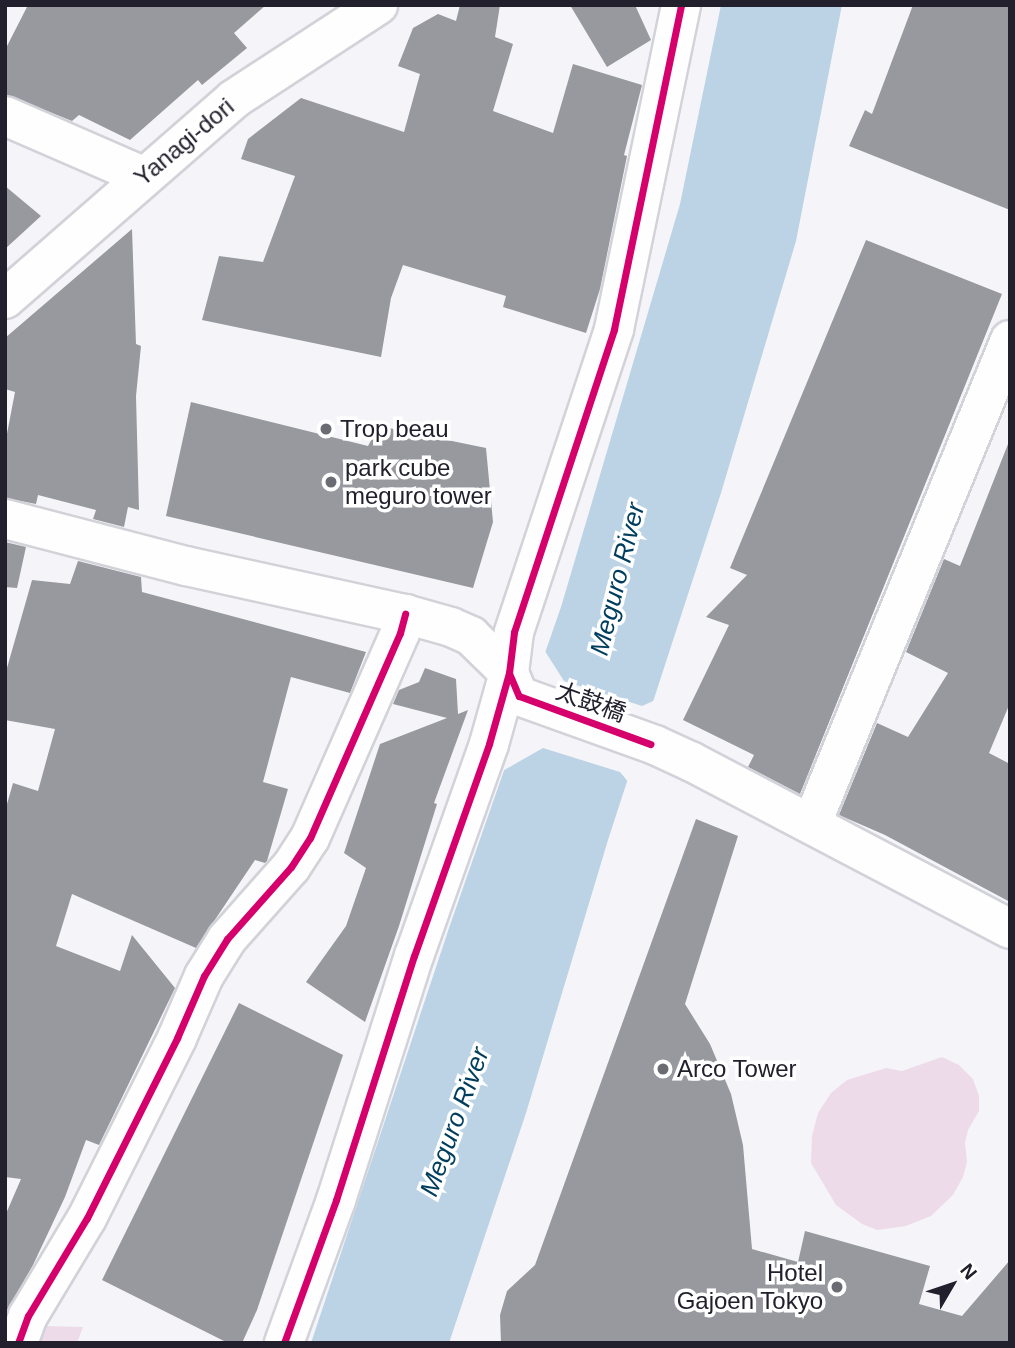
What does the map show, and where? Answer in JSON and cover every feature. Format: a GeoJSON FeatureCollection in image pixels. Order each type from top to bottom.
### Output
{"type":"FeatureCollection","features":[{"type":"Feature","properties":{"kind":"street","name":"Yanagi-dori"},"geometry":{"type":"LineString","coordinates":[[5,299],[234,99],[378,5]]}},
{"type":"Feature","properties":{"kind":"street"},"geometry":{"type":"LineString","coordinates":[[284,1343],[336,1200],[414,956],[489,744],[514,685],[514,632],[614,329],[681,5]]}},
{"type":"Feature","properties":{"kind":"street"},"geometry":{"type":"LineString","coordinates":[[5,116],[143,176]]}},
{"type":"Feature","properties":{"kind":"street"},"geometry":{"type":"LineString","coordinates":[[812,823],[1010,340]]}},
{"type":"Feature","properties":{"kind":"street"},"geometry":{"type":"LineString","coordinates":[[5,519],[186,566],[405,614],[471,636],[514,685]]}},
{"type":"Feature","properties":{"kind":"street"},"geometry":{"type":"LineString","coordinates":[[18,1343],[29,1316],[87,1218],[177,1038],[204,976],[227,939],[291,867],[310,838],[400,632],[405,614]]}},
{"type":"Feature","properties":{"kind":"street","name":"太鼓橋"},"geometry":{"type":"LineString","coordinates":[[514,685],[650,744],[812,823],[1010,929]]}},
{"type":"Feature","properties":{"kind":"shaded area"},"geometry":{"type":"Polygon","coordinates":[[[942,1057],[959,1065],[973,1079],[979,1096],[979,1111],[968,1130],[965,1143],[967,1162],[963,1177],[953,1195],[931,1216],[906,1226],[877,1230],[862,1224],[836,1205],[811,1163],[812,1136],[818,1113],[831,1093],[847,1080],[886,1068],[902,1071],[942,1057]]]}},
{"type":"Feature","properties":{"kind":"shaded area"},"geometry":{"type":"Polygon","coordinates":[[[46,1326],[83,1327],[77,1343],[40,1343],[46,1326]]]}},
{"type":"Feature","properties":{"kind":"water","name":"Meguro River"},"geometry":{"type":"Polygon","coordinates":[[[721,5],[842,5],[796,241],[721,493],[608,840],[526,1113],[449,1343],[311,1343],[449,928],[561,607],[680,204],[721,5]]]}},
{"type":"Feature","properties":{"kind":"pier"},"geometry":{"type":"Polygon","coordinates":[[[543,648],[564,681],[642,706],[660,698],[631,785],[620,772],[543,748],[499,773],[543,648]]]}},
{"type":"Feature","properties":{"kind":"building"},"geometry":{"type":"Polygon","coordinates":[[[28,5],[266,5],[234,33],[247,48],[202,85],[198,80],[130,140],[79,115],[72,121],[7,95],[5,50],[28,5]]]}},
{"type":"Feature","properties":{"kind":"building"},"geometry":{"type":"Polygon","coordinates":[[[460,5],[500,5],[495,37],[513,44],[493,111],[553,133],[573,64],[642,85],[624,155],[627,156],[600,289],[586,333],[503,307],[506,296],[403,265],[391,298],[381,357],[202,320],[219,256],[263,262],[295,176],[241,159],[248,139],[301,98],[404,132],[420,74],[398,66],[413,28],[438,14],[456,21],[460,5]]]}},
{"type":"Feature","properties":{"kind":"building"},"geometry":{"type":"Polygon","coordinates":[[[570,5],[635,5],[651,40],[607,67],[570,5]]]}},
{"type":"Feature","properties":{"kind":"building"},"geometry":{"type":"Polygon","coordinates":[[[913,5],[1010,5],[1010,210],[849,146],[865,110],[872,114],[913,5]]]}},
{"type":"Feature","properties":{"kind":"building"},"geometry":{"type":"Polygon","coordinates":[[[5,186],[41,216],[5,249],[5,186]]]}},
{"type":"Feature","properties":{"kind":"building"},"geometry":{"type":"Polygon","coordinates":[[[132,229],[136,344],[141,346],[136,396],[139,510],[128,507],[124,527],[93,519],[96,510],[38,495],[36,504],[5,498],[5,444],[15,392],[5,389],[5,338],[132,229]]]}},
{"type":"Feature","properties":{"kind":"building"},"geometry":{"type":"Polygon","coordinates":[[[866,240],[1002,294],[800,794],[748,767],[754,755],[683,720],[729,625],[706,617],[747,575],[730,568],[866,240]]]}},
{"type":"Feature","properties":{"kind":"building","name":"park cube meguro tower"},"geometry":{"type":"Polygon","coordinates":[[[191,402],[368,446],[379,426],[486,448],[493,522],[473,588],[166,516],[191,402]]]}},
{"type":"Feature","properties":{"kind":"building"},"geometry":{"type":"Polygon","coordinates":[[[1008,444],[1010,703],[989,753],[1010,764],[1010,902],[885,835],[839,815],[877,723],[908,737],[948,673],[906,652],[944,559],[960,566],[1008,444]]]}},
{"type":"Feature","properties":{"kind":"building"},"geometry":{"type":"Polygon","coordinates":[[[5,542],[26,547],[17,588],[5,587],[5,542]]]}},
{"type":"Feature","properties":{"kind":"building"},"geometry":{"type":"Polygon","coordinates":[[[78,561],[141,577],[142,592],[366,652],[350,693],[291,677],[263,782],[288,789],[267,861],[265,863],[255,860],[196,948],[72,894],[56,946],[120,971],[132,935],[175,988],[99,1145],[86,1140],[65,1197],[33,1265],[5,1314],[5,1216],[21,1179],[5,1177],[5,811],[13,783],[38,791],[55,729],[5,720],[5,675],[32,580],[70,584],[78,561]]]}},
{"type":"Feature","properties":{"kind":"building"},"geometry":{"type":"Polygon","coordinates":[[[425,668],[456,679],[458,714],[468,710],[434,803],[437,804],[399,926],[365,1022],[306,982],[346,926],[366,868],[344,853],[380,744],[447,718],[393,704],[399,690],[419,682],[425,668]]]}},
{"type":"Feature","properties":{"kind":"building","name":"Arco Tower"},"geometry":{"type":"Polygon","coordinates":[[[696,819],[738,836],[685,1004],[710,1044],[731,1094],[743,1145],[752,1249],[798,1262],[805,1231],[930,1266],[919,1304],[962,1316],[1010,1260],[1010,1343],[501,1343],[500,1315],[507,1291],[535,1265],[696,819]]]}},
{"type":"Feature","properties":{"kind":"building"},"geometry":{"type":"Polygon","coordinates":[[[239,1003],[343,1055],[257,1310],[242,1343],[228,1343],[102,1280],[239,1003]]]}},
{"type":"Feature","properties":{"kind":"cycle path"},"geometry":{"type":"LineString","coordinates":[[284,1343],[336,1200],[414,956],[489,744],[509,673],[514,632],[614,329],[681,5]]}},
{"type":"Feature","properties":{"kind":"cycle path"},"geometry":{"type":"LineString","coordinates":[[18,1343],[28,1316],[87,1218],[177,1038],[204,976],[227,939],[291,867],[310,838],[400,633],[405,614]]}},
{"type":"Feature","properties":{"kind":"cycle path"},"geometry":{"type":"LineString","coordinates":[[509,673],[519,696],[650,744]]}},
{"type":"Feature","properties":{"kind":"place","name":"Trop beau"},"geometry":{"type":"Point","coordinates":[326,429]}},
{"type":"Feature","properties":{"kind":"place","name":"park cube meguro tower"},"geometry":{"type":"Point","coordinates":[331,482]}},
{"type":"Feature","properties":{"kind":"place","name":"Arco Tower"},"geometry":{"type":"Point","coordinates":[663,1069]}},
{"type":"Feature","properties":{"kind":"place","name":"Hotel Gajoen Tokyo"},"geometry":{"type":"Point","coordinates":[837,1287]}}]}
